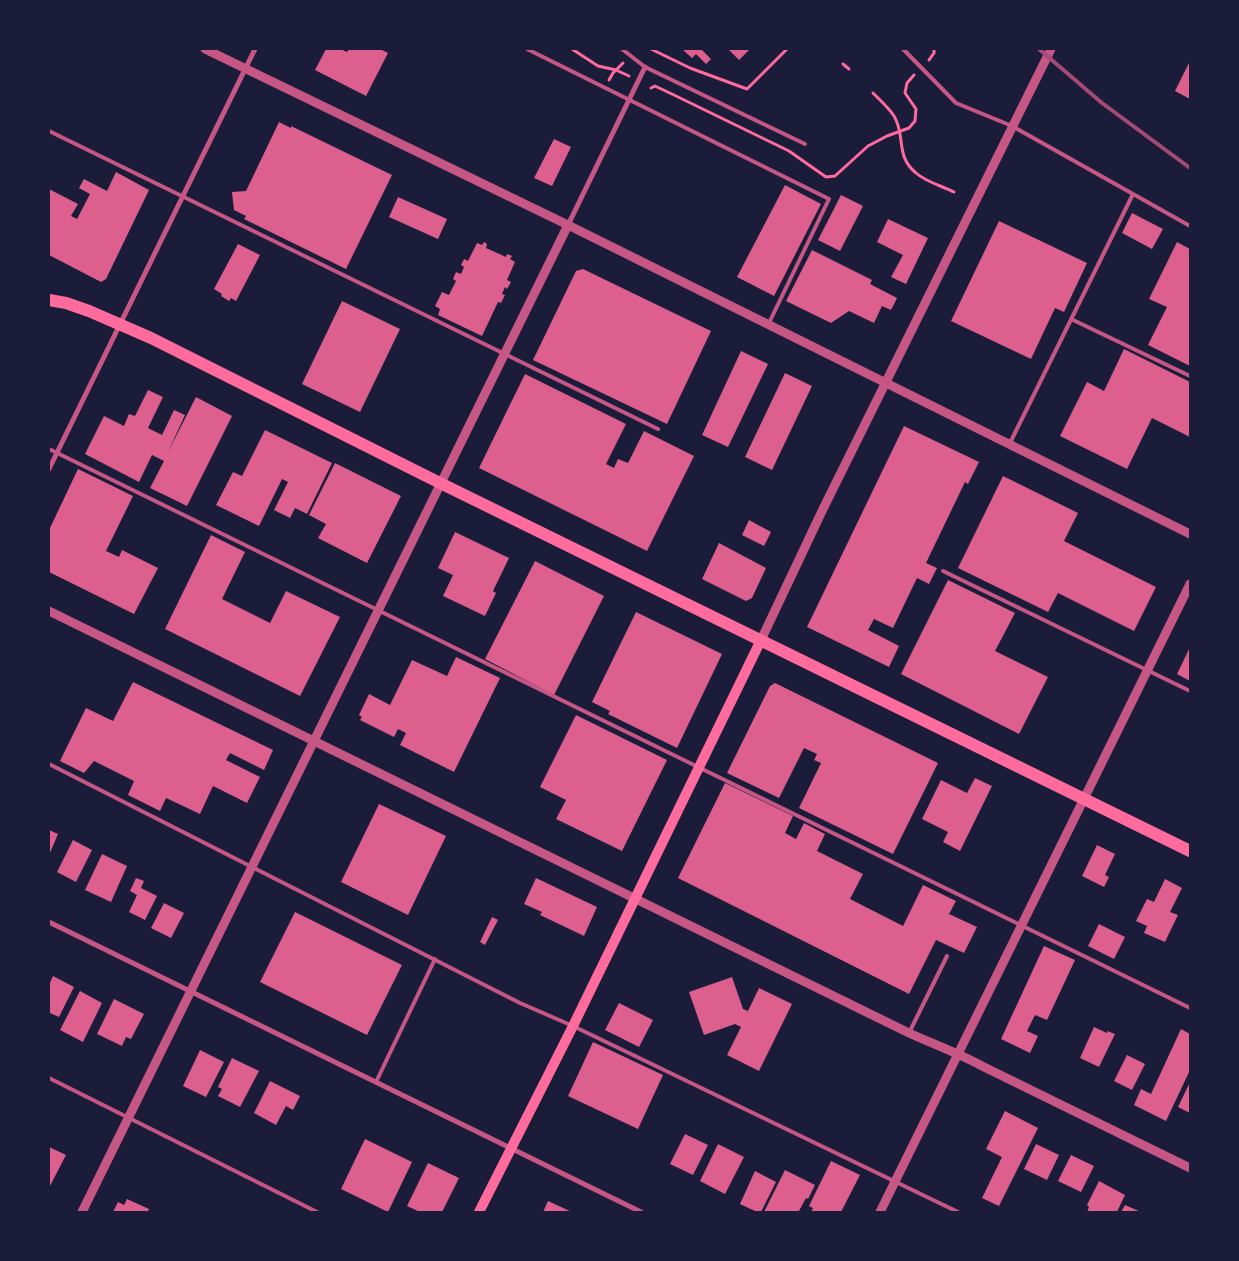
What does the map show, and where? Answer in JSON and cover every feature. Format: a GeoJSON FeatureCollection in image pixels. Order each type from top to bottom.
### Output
{"type":"FeatureCollection","features":[{"type":"Feature","properties":{"kind":"main road"},"geometry":{"type":"LineString","coordinates":[[49,300],[66,303],[151,338],[440,483],[1190,851]]}},
{"type":"Feature","properties":{"kind":"main road"},"geometry":{"type":"LineString","coordinates":[[478,1212],[573,1026],[762,640]]}},
{"type":"Feature","properties":{"kind":"street"},"geometry":{"type":"LineString","coordinates":[[205,49],[568,225],[1190,534]]}},
{"type":"Feature","properties":{"kind":"street"},"geometry":{"type":"LineString","coordinates":[[49,469],[256,49]]}},
{"type":"Feature","properties":{"kind":"street"},"geometry":{"type":"LineString","coordinates":[[762,640],[824,509],[1051,49]]}},
{"type":"Feature","properties":{"kind":"street"},"geometry":{"type":"LineString","coordinates":[[82,1212],[645,67]]}},
{"type":"Feature","properties":{"kind":"street"},"geometry":{"type":"LineString","coordinates":[[880,1212],[1190,584]]}},
{"type":"Feature","properties":{"kind":"street"},"geometry":{"type":"LineString","coordinates":[[49,611],[909,1033],[937,1046],[959,1053],[1190,1168]]}},
{"type":"Feature","properties":{"kind":"street"},"geometry":{"type":"LineString","coordinates":[[49,922],[641,1212]]}},
{"type":"Feature","properties":{"kind":"lane"},"geometry":{"type":"LineString","coordinates":[[527,49],[829,199],[768,325]]}},
{"type":"Feature","properties":{"kind":"lane"},"geometry":{"type":"LineString","coordinates":[[622,49],[645,67],[805,144]]}},
{"type":"Feature","properties":{"kind":"lane"},"geometry":{"type":"LineString","coordinates":[[903,49],[956,103],[1012,126],[1190,226]]}},
{"type":"Feature","properties":{"kind":"lane"},"geometry":{"type":"LineString","coordinates":[[49,131],[658,429]]}},
{"type":"Feature","properties":{"kind":"lane"},"geometry":{"type":"LineString","coordinates":[[1009,444],[1133,194]]}},
{"type":"Feature","properties":{"kind":"lane"},"geometry":{"type":"LineString","coordinates":[[1071,319],[1190,376]]}},
{"type":"Feature","properties":{"kind":"lane"},"geometry":{"type":"LineString","coordinates":[[49,449],[1190,1008]]}},
{"type":"Feature","properties":{"kind":"lane"},"geometry":{"type":"LineString","coordinates":[[942,571],[1190,691]]}},
{"type":"Feature","properties":{"kind":"lane"},"geometry":{"type":"LineString","coordinates":[[49,764],[520,1003],[573,1026],[958,1212]]}},
{"type":"Feature","properties":{"kind":"lane"},"geometry":{"type":"LineString","coordinates":[[909,1033],[947,956]]}},
{"type":"Feature","properties":{"kind":"lane"},"geometry":{"type":"LineString","coordinates":[[376,1082],[435,959]]}},
{"type":"Feature","properties":{"kind":"lane"},"geometry":{"type":"LineString","coordinates":[[49,1078],[318,1212]]}},
{"type":"Feature","properties":{"kind":"path"},"geometry":{"type":"LineString","coordinates":[[572,49],[598,66],[616,70],[629,76]]}},
{"type":"Feature","properties":{"kind":"path"},"geometry":{"type":"LineString","coordinates":[[651,49],[690,68],[747,89],[787,49]]}},
{"type":"Feature","properties":{"kind":"path"},"geometry":{"type":"LineString","coordinates":[[929,60],[934,53],[934,49]]}},
{"type":"Feature","properties":{"kind":"path"},"geometry":{"type":"LineString","coordinates":[[843,64],[849,69]]}},
{"type":"Feature","properties":{"kind":"path"},"geometry":{"type":"LineString","coordinates":[[651,88],[655,86],[789,151],[826,177],[834,176],[868,146],[887,136],[900,133],[915,121],[916,109],[905,92],[907,83],[914,75]]}},
{"type":"Feature","properties":{"kind":"path"},"geometry":{"type":"LineString","coordinates":[[873,93],[895,117],[900,133],[902,155],[910,168],[918,175],[954,192]]}},
{"type":"Feature","properties":{"kind":"building"},"geometry":{"type":"Polygon","coordinates":[[[326,49],[340,49],[347,52],[349,49],[383,49],[388,53],[366,96],[315,70],[326,49]]]}},
{"type":"Feature","properties":{"kind":"building"},"geometry":{"type":"Polygon","coordinates":[[[682,49],[701,49],[711,59],[706,64],[696,54],[692,58],[682,49]]]}},
{"type":"Feature","properties":{"kind":"building"},"geometry":{"type":"Polygon","coordinates":[[[728,49],[750,49],[739,60],[728,49]]]}},
{"type":"Feature","properties":{"kind":"building"},"geometry":{"type":"Polygon","coordinates":[[[1190,61],[1190,99],[1175,91],[1190,61]]]}},
{"type":"Feature","properties":{"kind":"building"},"geometry":{"type":"Polygon","coordinates":[[[279,122],[392,175],[346,269],[244,219],[246,216],[234,210],[232,192],[246,191],[279,122]]]}},
{"type":"Feature","properties":{"kind":"building"},"geometry":{"type":"Polygon","coordinates":[[[554,139],[571,147],[552,186],[534,178],[554,139]]]}},
{"type":"Feature","properties":{"kind":"building"},"geometry":{"type":"Polygon","coordinates":[[[116,172],[149,190],[106,279],[101,282],[49,255],[49,189],[78,204],[71,216],[77,219],[90,194],[79,188],[84,179],[107,191],[116,172]]]}},
{"type":"Feature","properties":{"kind":"building"},"geometry":{"type":"Polygon","coordinates":[[[785,185],[821,204],[774,296],[737,277],[785,185]]]}},
{"type":"Feature","properties":{"kind":"building"},"geometry":{"type":"Polygon","coordinates":[[[841,195],[863,206],[840,251],[818,240],[841,195]]]}},
{"type":"Feature","properties":{"kind":"building"},"geometry":{"type":"Polygon","coordinates":[[[398,197],[447,219],[438,239],[389,217],[398,197]]]}},
{"type":"Feature","properties":{"kind":"building"},"geometry":{"type":"Polygon","coordinates":[[[1132,213],[1163,229],[1152,249],[1122,233],[1132,213]]]}},
{"type":"Feature","properties":{"kind":"building"},"geometry":{"type":"Polygon","coordinates":[[[888,219],[928,238],[906,284],[891,277],[903,255],[877,242],[888,219]]]}},
{"type":"Feature","properties":{"kind":"building"},"geometry":{"type":"Polygon","coordinates":[[[999,221],[1087,263],[1064,312],[1055,308],[1031,359],[951,321],[999,221]]]}},
{"type":"Feature","properties":{"kind":"building"},"geometry":{"type":"Polygon","coordinates":[[[484,242],[487,244],[486,248],[506,257],[507,254],[512,256],[510,259],[515,262],[507,280],[511,282],[507,289],[505,287],[502,294],[505,295],[501,303],[498,302],[482,336],[438,315],[440,309],[435,306],[442,292],[449,295],[456,281],[453,279],[456,272],[461,274],[464,267],[461,265],[464,259],[468,261],[477,243],[482,245],[484,242]]]}},
{"type":"Feature","properties":{"kind":"building"},"geometry":{"type":"Polygon","coordinates":[[[1177,242],[1190,249],[1190,366],[1148,345],[1167,307],[1149,299],[1177,242]]]}},
{"type":"Feature","properties":{"kind":"building"},"geometry":{"type":"Polygon","coordinates":[[[238,244],[260,255],[236,301],[231,298],[229,301],[214,289],[238,244]]]}},
{"type":"Feature","properties":{"kind":"building"},"geometry":{"type":"Polygon","coordinates":[[[812,250],[872,280],[870,284],[897,298],[891,310],[882,306],[874,323],[849,311],[831,323],[786,301],[812,250]]]}},
{"type":"Feature","properties":{"kind":"building"},"geometry":{"type":"Polygon","coordinates":[[[583,269],[711,331],[667,424],[533,360],[576,271],[583,269]]]}},
{"type":"Feature","properties":{"kind":"building"},"geometry":{"type":"Polygon","coordinates":[[[342,301],[400,329],[360,412],[302,384],[342,301]]]}},
{"type":"Feature","properties":{"kind":"building"},"geometry":{"type":"Polygon","coordinates":[[[1124,349],[1190,382],[1190,437],[1152,418],[1127,469],[1060,436],[1087,382],[1104,391],[1124,349]]]}},
{"type":"Feature","properties":{"kind":"building"},"geometry":{"type":"Polygon","coordinates":[[[741,351],[768,364],[728,447],[702,435],[741,351]]]}},
{"type":"Feature","properties":{"kind":"building"},"geometry":{"type":"Polygon","coordinates":[[[785,373],[812,386],[772,470],[745,457],[785,373]]]}},
{"type":"Feature","properties":{"kind":"building"},"geometry":{"type":"Polygon","coordinates":[[[525,374],[626,424],[606,464],[614,468],[618,459],[628,463],[644,431],[694,456],[647,551],[479,468],[525,374]]]}},
{"type":"Feature","properties":{"kind":"building"},"geometry":{"type":"Polygon","coordinates":[[[148,390],[163,397],[148,428],[162,435],[174,410],[185,415],[168,452],[196,397],[232,416],[187,506],[150,488],[164,461],[152,455],[139,482],[85,454],[104,416],[124,426],[129,414],[135,416],[148,390]]]}},
{"type":"Feature","properties":{"kind":"building"},"geometry":{"type":"Polygon","coordinates":[[[904,426],[979,462],[968,484],[965,482],[926,563],[937,568],[929,584],[917,578],[893,628],[874,619],[868,630],[899,646],[889,667],[807,627],[904,426]]]}},
{"type":"Feature","properties":{"kind":"building"},"geometry":{"type":"Polygon","coordinates":[[[265,430],[332,463],[307,514],[295,508],[290,518],[274,510],[288,482],[282,479],[259,526],[216,505],[233,472],[242,476],[265,430]]]}},
{"type":"Feature","properties":{"kind":"building"},"geometry":{"type":"Polygon","coordinates":[[[335,463],[401,496],[367,563],[318,538],[326,524],[309,515],[335,463]]]}},
{"type":"Feature","properties":{"kind":"building"},"geometry":{"type":"Polygon","coordinates":[[[78,469],[133,496],[106,551],[119,557],[122,550],[158,568],[134,614],[49,572],[49,530],[78,469]]]}},
{"type":"Feature","properties":{"kind":"building"},"geometry":{"type":"Polygon","coordinates":[[[1003,476],[1078,513],[1064,541],[1156,587],[1134,631],[1058,593],[1048,612],[958,568],[1003,476]]]}},
{"type":"Feature","properties":{"kind":"building"},"geometry":{"type":"Polygon","coordinates":[[[749,520],[771,532],[764,546],[742,535],[749,520]]]}},
{"type":"Feature","properties":{"kind":"building"},"geometry":{"type":"Polygon","coordinates":[[[455,532],[509,558],[493,591],[496,593],[485,616],[443,596],[453,575],[438,568],[455,532]]]}},
{"type":"Feature","properties":{"kind":"building"},"geometry":{"type":"Polygon","coordinates":[[[211,535],[245,552],[222,599],[270,623],[286,591],[340,617],[300,696],[165,629],[211,535]]]}},
{"type":"Feature","properties":{"kind":"building"},"geometry":{"type":"Polygon","coordinates":[[[719,543],[766,568],[752,598],[746,601],[702,579],[719,543]]]}},
{"type":"Feature","properties":{"kind":"building"},"geometry":{"type":"Polygon","coordinates":[[[535,561],[604,596],[554,695],[485,659],[535,561]]]}},
{"type":"Feature","properties":{"kind":"building"},"geometry":{"type":"Polygon","coordinates":[[[948,580],[1015,613],[995,651],[1048,677],[1019,734],[901,674],[948,580]]]}},
{"type":"Feature","properties":{"kind":"building"},"geometry":{"type":"Polygon","coordinates":[[[636,612],[722,654],[677,748],[608,714],[610,711],[592,702],[636,612]]]}},
{"type":"Feature","properties":{"kind":"building"},"geometry":{"type":"Polygon","coordinates":[[[1190,647],[1190,681],[1177,674],[1190,647]]]}},
{"type":"Feature","properties":{"kind":"building"},"geometry":{"type":"Polygon","coordinates":[[[456,657],[500,678],[454,772],[400,745],[406,733],[398,729],[394,737],[360,720],[362,717],[359,715],[369,694],[390,705],[412,660],[447,676],[456,657]]]}},
{"type":"Feature","properties":{"kind":"building"},"geometry":{"type":"Polygon","coordinates":[[[133,682],[273,750],[264,770],[230,753],[226,760],[260,777],[247,803],[213,786],[200,814],[166,798],[160,811],[128,795],[134,781],[94,761],[84,773],[60,761],[86,708],[113,721],[133,682]]]}},
{"type":"Feature","properties":{"kind":"building"},"geometry":{"type":"Polygon","coordinates":[[[775,683],[938,763],[893,854],[799,808],[821,763],[814,760],[817,754],[804,748],[779,798],[727,773],[770,686],[775,683]]]}},
{"type":"Feature","properties":{"kind":"building"},"geometry":{"type":"Polygon","coordinates":[[[576,715],[667,760],[622,851],[556,819],[566,800],[540,787],[576,715]]]}},
{"type":"Feature","properties":{"kind":"building"},"geometry":{"type":"Polygon","coordinates":[[[975,778],[992,786],[960,851],[943,842],[948,832],[922,819],[941,780],[967,793],[975,778]]]}},
{"type":"Feature","properties":{"kind":"building"},"geometry":{"type":"Polygon","coordinates":[[[725,783],[793,816],[785,833],[796,839],[804,823],[825,834],[817,851],[863,874],[850,899],[903,926],[923,885],[956,901],[949,914],[977,927],[964,953],[936,940],[909,994],[678,878],[725,783]]]}},
{"type":"Feature","properties":{"kind":"building"},"geometry":{"type":"Polygon","coordinates":[[[379,804],[446,836],[408,915],[341,882],[379,804]]]}},
{"type":"Feature","properties":{"kind":"building"},"geometry":{"type":"Polygon","coordinates":[[[49,830],[58,834],[49,855],[49,830]]]}},
{"type":"Feature","properties":{"kind":"building"},"geometry":{"type":"Polygon","coordinates":[[[73,840],[92,850],[76,882],[57,872],[73,840]]]}},
{"type":"Feature","properties":{"kind":"building"},"geometry":{"type":"Polygon","coordinates":[[[1097,845],[1115,854],[1105,875],[1109,877],[1104,887],[1082,876],[1097,845]]]}},
{"type":"Feature","properties":{"kind":"building"},"geometry":{"type":"Polygon","coordinates":[[[102,854],[127,866],[111,902],[85,890],[102,854]]]}},
{"type":"Feature","properties":{"kind":"building"},"geometry":{"type":"Polygon","coordinates":[[[136,878],[144,881],[141,888],[157,896],[145,920],[129,912],[137,895],[130,891],[136,878]]]}},
{"type":"Feature","properties":{"kind":"building"},"geometry":{"type":"Polygon","coordinates":[[[536,878],[597,907],[584,936],[540,915],[542,912],[524,904],[536,878]]]}},
{"type":"Feature","properties":{"kind":"building"},"geometry":{"type":"Polygon","coordinates":[[[1165,879],[1182,888],[1170,912],[1178,915],[1165,942],[1144,933],[1147,926],[1136,921],[1147,899],[1154,902],[1165,879]]]}},
{"type":"Feature","properties":{"kind":"building"},"geometry":{"type":"Polygon","coordinates":[[[164,903],[184,913],[171,938],[151,928],[164,903]]]}},
{"type":"Feature","properties":{"kind":"building"},"geometry":{"type":"Polygon","coordinates":[[[295,912],[402,965],[367,1035],[260,982],[295,912]]]}},
{"type":"Feature","properties":{"kind":"building"},"geometry":{"type":"Polygon","coordinates":[[[492,917],[498,920],[485,945],[480,942],[492,917]]]}},
{"type":"Feature","properties":{"kind":"building"},"geometry":{"type":"Polygon","coordinates":[[[1099,924],[1125,937],[1114,959],[1088,946],[1099,924]]]}},
{"type":"Feature","properties":{"kind":"building"},"geometry":{"type":"Polygon","coordinates":[[[1044,946],[1075,960],[1047,1020],[1035,1015],[1027,1031],[1038,1036],[1030,1053],[1001,1039],[1044,946]]]}},
{"type":"Feature","properties":{"kind":"building"},"geometry":{"type":"Polygon","coordinates":[[[53,976],[74,987],[59,1017],[50,1013],[49,1016],[49,985],[53,976]]]}},
{"type":"Feature","properties":{"kind":"building"},"geometry":{"type":"Polygon","coordinates":[[[732,977],[743,1009],[748,1011],[759,988],[792,1004],[759,1071],[727,1055],[741,1027],[735,1024],[704,1035],[689,992],[732,977]]]}},
{"type":"Feature","properties":{"kind":"building"},"geometry":{"type":"Polygon","coordinates":[[[80,991],[102,1003],[83,1042],[60,1030],[80,991]]]}},
{"type":"Feature","properties":{"kind":"building"},"geometry":{"type":"Polygon","coordinates":[[[114,999],[144,1014],[131,1039],[126,1037],[122,1046],[97,1034],[114,999]]]}},
{"type":"Feature","properties":{"kind":"building"},"geometry":{"type":"Polygon","coordinates":[[[619,1003],[653,1020],[639,1047],[605,1030],[619,1003]]]}},
{"type":"Feature","properties":{"kind":"building"},"geometry":{"type":"Polygon","coordinates":[[[1094,1027],[1107,1033],[1107,1031],[1115,1034],[1099,1067],[1080,1058],[1094,1027]]]}},
{"type":"Feature","properties":{"kind":"building"},"geometry":{"type":"Polygon","coordinates":[[[1181,1029],[1190,1034],[1190,1070],[1166,1121],[1134,1105],[1141,1089],[1151,1094],[1181,1029]]]}},
{"type":"Feature","properties":{"kind":"building"},"geometry":{"type":"Polygon","coordinates":[[[593,1042],[663,1075],[638,1129],[568,1096],[593,1042]]]}},
{"type":"Feature","properties":{"kind":"building"},"geometry":{"type":"Polygon","coordinates":[[[200,1050],[224,1062],[206,1097],[183,1086],[200,1050]]]}},
{"type":"Feature","properties":{"kind":"building"},"geometry":{"type":"Polygon","coordinates":[[[1127,1055],[1145,1064],[1132,1090],[1114,1081],[1127,1055]]]}},
{"type":"Feature","properties":{"kind":"building"},"geometry":{"type":"Polygon","coordinates":[[[232,1058],[259,1071],[240,1107],[218,1096],[222,1089],[218,1087],[232,1058]]]}},
{"type":"Feature","properties":{"kind":"building"},"geometry":{"type":"Polygon","coordinates":[[[270,1081],[300,1096],[293,1110],[286,1106],[276,1125],[254,1113],[270,1081]]]}},
{"type":"Feature","properties":{"kind":"building"},"geometry":{"type":"Polygon","coordinates":[[[1190,1082],[1190,1113],[1178,1107],[1190,1082]]]}},
{"type":"Feature","properties":{"kind":"building"},"geometry":{"type":"Polygon","coordinates":[[[1005,1111],[1038,1128],[999,1206],[982,1198],[1002,1157],[986,1149],[1005,1111]]]}},
{"type":"Feature","properties":{"kind":"building"},"geometry":{"type":"Polygon","coordinates":[[[685,1134],[708,1145],[693,1175],[670,1164],[685,1134]]]}},
{"type":"Feature","properties":{"kind":"building"},"geometry":{"type":"Polygon","coordinates":[[[365,1139],[412,1162],[388,1212],[341,1189],[365,1139]]]}},
{"type":"Feature","properties":{"kind":"building"},"geometry":{"type":"Polygon","coordinates":[[[718,1144],[744,1157],[725,1194],[700,1181],[718,1144]]]}},
{"type":"Feature","properties":{"kind":"building"},"geometry":{"type":"Polygon","coordinates":[[[1036,1144],[1059,1155],[1047,1180],[1024,1169],[1036,1144]]]}},
{"type":"Feature","properties":{"kind":"building"},"geometry":{"type":"Polygon","coordinates":[[[49,1147],[66,1155],[50,1186],[49,1185],[49,1147]]]}},
{"type":"Feature","properties":{"kind":"building"},"geometry":{"type":"Polygon","coordinates":[[[1071,1155],[1094,1166],[1081,1192],[1058,1181],[1071,1155]]]}},
{"type":"Feature","properties":{"kind":"building"},"geometry":{"type":"Polygon","coordinates":[[[831,1161],[860,1175],[841,1212],[811,1212],[813,1208],[809,1206],[831,1161]]]}},
{"type":"Feature","properties":{"kind":"building"},"geometry":{"type":"Polygon","coordinates":[[[428,1163],[459,1178],[442,1212],[420,1212],[407,1206],[428,1163]]]}},
{"type":"Feature","properties":{"kind":"building"},"geometry":{"type":"Polygon","coordinates":[[[785,1170],[815,1185],[799,1211],[802,1212],[764,1212],[785,1170]]]}},
{"type":"Feature","properties":{"kind":"building"},"geometry":{"type":"Polygon","coordinates":[[[755,1171],[776,1182],[761,1212],[740,1204],[755,1171]]]}},
{"type":"Feature","properties":{"kind":"building"},"geometry":{"type":"Polygon","coordinates":[[[1099,1181],[1125,1195],[1117,1212],[1087,1212],[1089,1207],[1087,1205],[1099,1181]]]}},
{"type":"Feature","properties":{"kind":"building"},"geometry":{"type":"Polygon","coordinates":[[[127,1199],[149,1209],[148,1212],[113,1212],[118,1202],[124,1205],[127,1199]]]}},
{"type":"Feature","properties":{"kind":"building"},"geometry":{"type":"Polygon","coordinates":[[[548,1201],[572,1212],[543,1212],[548,1201]]]}},
{"type":"Feature","properties":{"kind":"building"},"geometry":{"type":"Polygon","coordinates":[[[1125,1205],[1141,1212],[1121,1212],[1125,1205]]]}},
{"type":"Feature","properties":{"kind":"railway"},"geometry":{"type":"LineString","coordinates":[[1039,49],[1102,103],[1190,168]]}}]}
